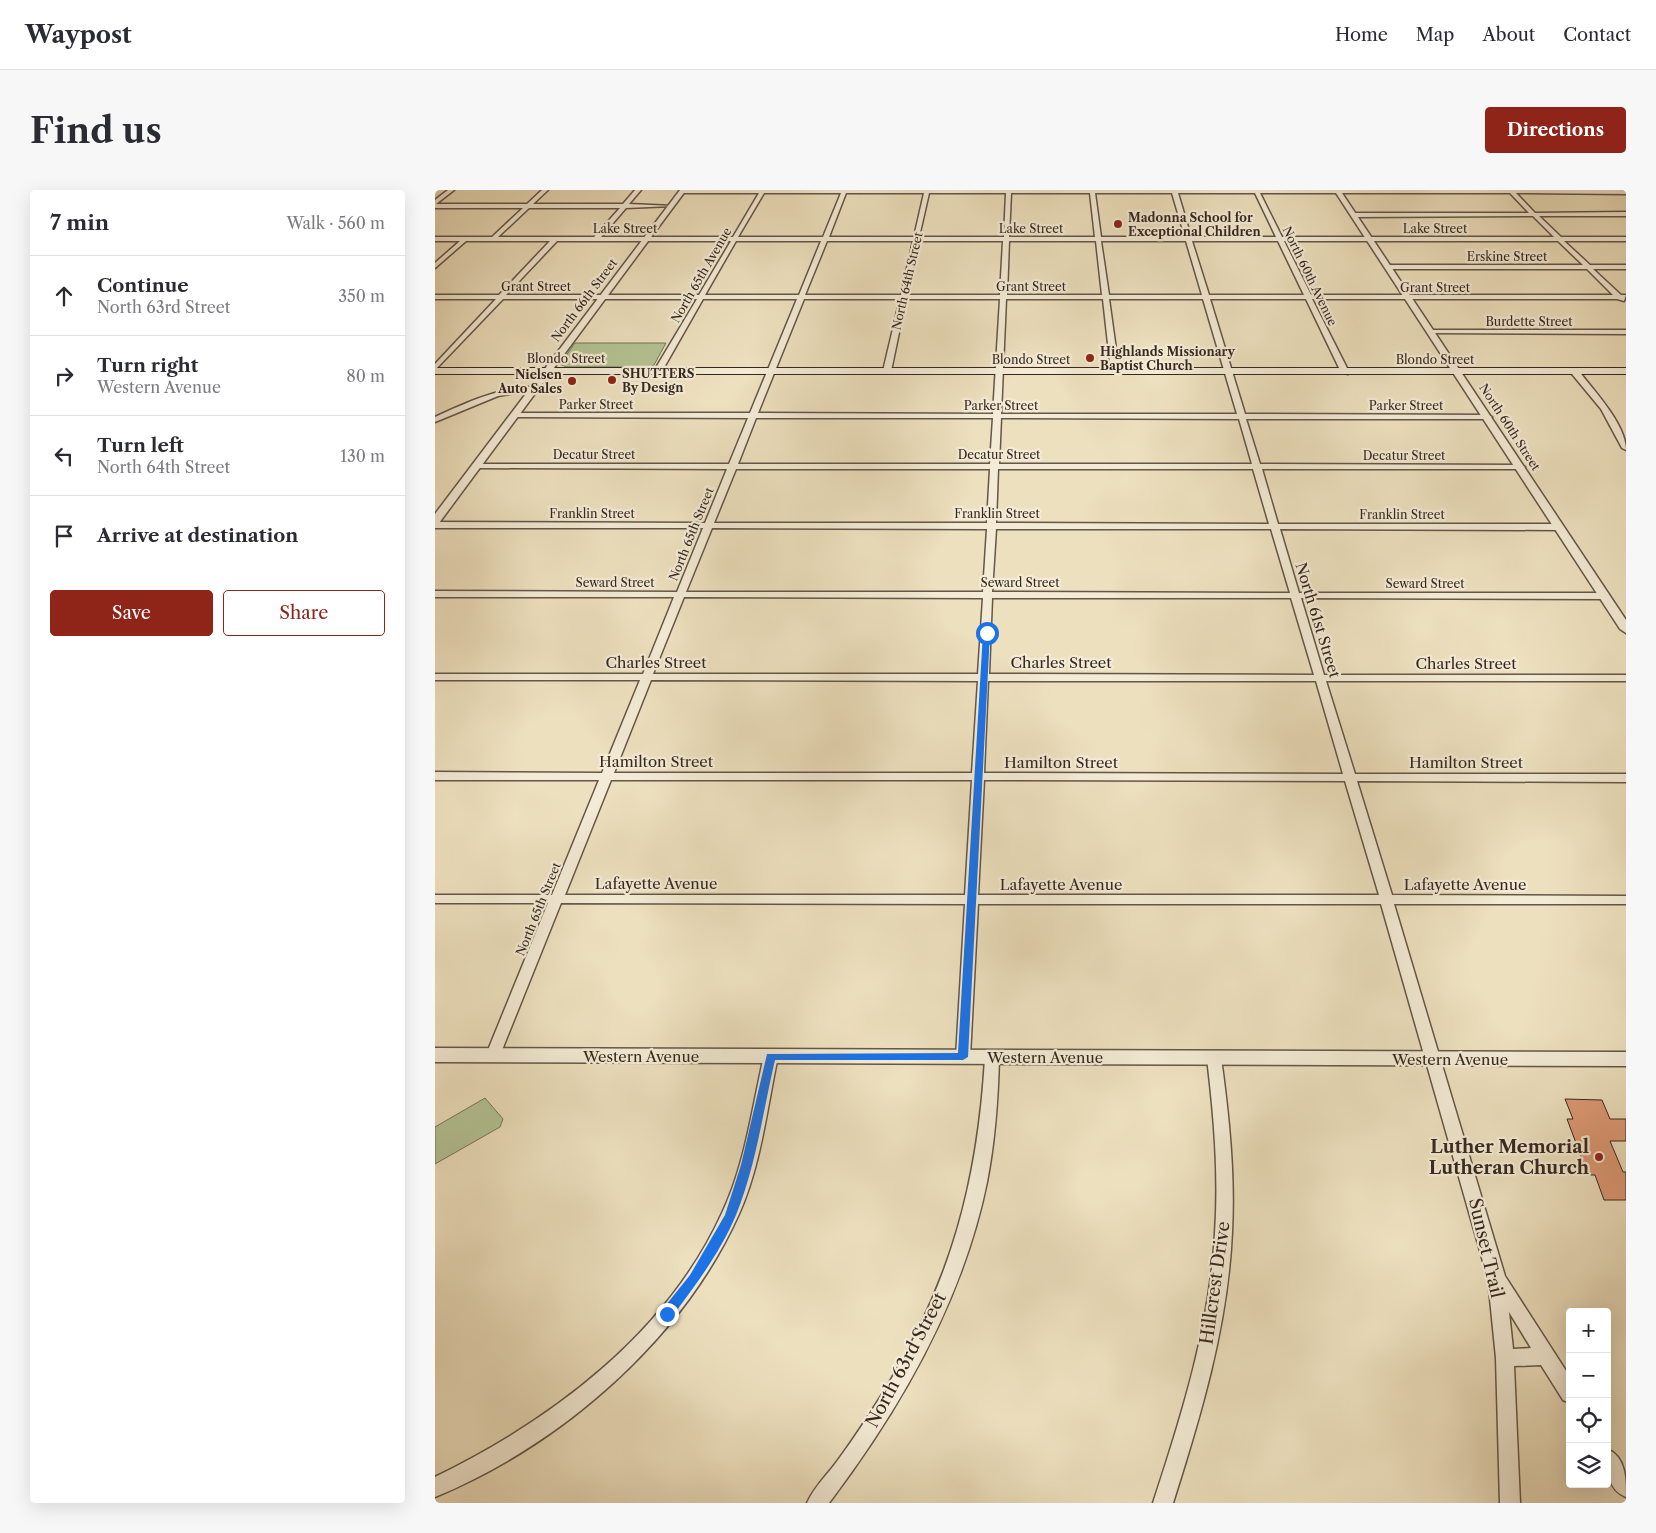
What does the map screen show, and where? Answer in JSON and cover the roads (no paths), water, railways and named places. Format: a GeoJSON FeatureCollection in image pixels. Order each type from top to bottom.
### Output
{"type":"FeatureCollection","features":[{"type":"Feature","properties":{"kind":"main road","name":"Blondo Street"},"geometry":{"type":"LineString","coordinates":[[435,370],[1626,372]]}},
{"type":"Feature","properties":{"kind":"street"},"geometry":{"type":"LineString","coordinates":[[435,204],[451,190]]}},
{"type":"Feature","properties":{"kind":"street"},"geometry":{"type":"LineString","coordinates":[[493,239],[545,190]]}},
{"type":"Feature","properties":{"kind":"street"},"geometry":{"type":"LineString","coordinates":[[596,239],[638,190]]}},
{"type":"Feature","properties":{"kind":"street"},"geometry":{"type":"LineString","coordinates":[[682,191],[1626,192]]}},
{"type":"Feature","properties":{"kind":"street","name":"North 66th Street"},"geometry":{"type":"LineString","coordinates":[[435,521],[682,191]]}},
{"type":"Feature","properties":{"kind":"street","name":"North 65th Avenue"},"geometry":{"type":"LineString","coordinates":[[658,371],[762,191]]}},
{"type":"Feature","properties":{"kind":"street","name":"North 65th Street"},"geometry":{"type":"LineString","coordinates":[[493,1055],[845,191]]}},
{"type":"Feature","properties":{"kind":"street","name":"North 64th Street"},"geometry":{"type":"LineString","coordinates":[[887,371],[927,191]]}},
{"type":"Feature","properties":{"kind":"street"},"geometry":{"type":"LineString","coordinates":[[963,1057],[999,416],[1009,191]]}},
{"type":"Feature","properties":{"kind":"street"},"geometry":{"type":"LineString","coordinates":[[1092,191],[1115,372]]}},
{"type":"Feature","properties":{"kind":"street","name":"North 61st Street"},"geometry":{"type":"LineString","coordinates":[[1174,191],[1434,1059]]}},
{"type":"Feature","properties":{"kind":"street","name":"North 60th Avenue"},"geometry":{"type":"LineString","coordinates":[[1257,191],[1345,372]]}},
{"type":"Feature","properties":{"kind":"street","name":"North 60th Street"},"geometry":{"type":"LineString","coordinates":[[1338,191],[1488,416],[1626,629]]}},
{"type":"Feature","properties":{"kind":"street"},"geometry":{"type":"LineString","coordinates":[[1509,191],[1588,267],[1623,297],[1626,304]]}},
{"type":"Feature","properties":{"kind":"street"},"geometry":{"type":"LineString","coordinates":[[435,204],[670,206]]}},
{"type":"Feature","properties":{"kind":"street"},"geometry":{"type":"LineString","coordinates":[[1354,215],[1626,214]]}},
{"type":"Feature","properties":{"kind":"street","name":"Lake Street"},"geometry":{"type":"LineString","coordinates":[[435,239],[1626,239]]}},
{"type":"Feature","properties":{"kind":"street"},"geometry":{"type":"LineString","coordinates":[[435,266],[465,239]]}},
{"type":"Feature","properties":{"kind":"street"},"geometry":{"type":"LineString","coordinates":[[435,370],[555,239]]}},
{"type":"Feature","properties":{"kind":"street","name":"Erskine Street"},"geometry":{"type":"LineString","coordinates":[[1389,267],[1626,267]]}},
{"type":"Feature","properties":{"kind":"street","name":"Grant Street"},"geometry":{"type":"LineString","coordinates":[[435,297],[1623,297]]}},
{"type":"Feature","properties":{"kind":"street","name":"Burdette Street"},"geometry":{"type":"LineString","coordinates":[[1432,332],[1626,332]]}},
{"type":"Feature","properties":{"kind":"street"},"geometry":{"type":"LineString","coordinates":[[1575,372],[1604,408],[1626,448]]}},
{"type":"Feature","properties":{"kind":"street"},"geometry":{"type":"LineString","coordinates":[[435,420],[496,393],[510,390],[534,389]]}},
{"type":"Feature","properties":{"kind":"street","name":"Parker Street"},"geometry":{"type":"LineString","coordinates":[[515,415],[1488,416]]}},
{"type":"Feature","properties":{"kind":"street","name":"Decatur Street"},"geometry":{"type":"LineString","coordinates":[[477,466],[1521,467]]}},
{"type":"Feature","properties":{"kind":"street","name":"Franklin Street"},"geometry":{"type":"LineString","coordinates":[[435,525],[1559,526]]}},
{"type":"Feature","properties":{"kind":"street","name":"Seward Street"},"geometry":{"type":"LineString","coordinates":[[435,594],[1604,596]]}},
{"type":"Feature","properties":{"kind":"street","name":"Charles Street"},"geometry":{"type":"LineString","coordinates":[[435,677],[1626,678]]}},
{"type":"Feature","properties":{"kind":"street","name":"Hamilton Street"},"geometry":{"type":"LineString","coordinates":[[435,776],[1626,778]]}},
{"type":"Feature","properties":{"kind":"street","name":"Lafayette Avenue"},"geometry":{"type":"LineString","coordinates":[[435,899],[1626,900]]}},
{"type":"Feature","properties":{"kind":"street","name":"Western Avenue"},"geometry":{"type":"LineString","coordinates":[[435,1055],[1626,1059]]}},
{"type":"Feature","properties":{"kind":"street"},"geometry":{"type":"LineString","coordinates":[[435,1487],[478,1466],[521,1441],[564,1412],[605,1378],[667,1314],[694,1278],[730,1215],[746,1165],[771,1056]]}},
{"type":"Feature","properties":{"kind":"street","name":"North 63rd Street"},"geometry":{"type":"LineString","coordinates":[[817,1503],[840,1474],[889,1398],[924,1334],[956,1259],[980,1177],[987,1132],[992,1058]]}},
{"type":"Feature","properties":{"kind":"street","name":"Hillcrest Drive"},"geometry":{"type":"LineString","coordinates":[[1163,1503],[1184,1440],[1199,1382],[1219,1276],[1225,1195],[1220,1102],[1214,1058]]}},
{"type":"Feature","properties":{"kind":"street","name":"Sunset Trail"},"geometry":{"type":"LineString","coordinates":[[1434,1059],[1497,1279],[1505,1358],[1510,1503]]}},
{"type":"Feature","properties":{"kind":"street"},"geometry":{"type":"LineString","coordinates":[[1497,1279],[1566,1387]]}},
{"type":"Feature","properties":{"kind":"street"},"geometry":{"type":"LineString","coordinates":[[1505,1358],[1547,1356]]}},
{"type":"Feature","properties":{"kind":"street"},"geometry":{"type":"LineString","coordinates":[[1611,1464],[1626,1487]]}},
{"type":"Feature","properties":{"kind":"place","name":"Madonna School for Exceptional Children"},"geometry":{"type":"Point","coordinates":[1118,224]}},
{"type":"Feature","properties":{"kind":"place","name":"Highlands Missionary Baptist Church"},"geometry":{"type":"Point","coordinates":[1090,358]}},
{"type":"Feature","properties":{"kind":"place","name":"SHUTTERS By Design"},"geometry":{"type":"Point","coordinates":[612,380]}},
{"type":"Feature","properties":{"kind":"place","name":"Nielsen Auto Sales"},"geometry":{"type":"Point","coordinates":[572,381]}},
{"type":"Feature","properties":{"kind":"place","name":"Luther Memorial Lutheran Church"},"geometry":{"type":"Point","coordinates":[1599,1157]}}]}
